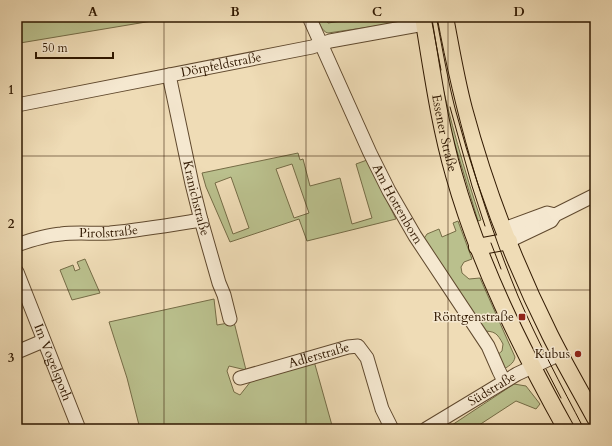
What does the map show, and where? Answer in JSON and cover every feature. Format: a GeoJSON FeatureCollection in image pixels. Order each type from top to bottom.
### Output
{"type":"FeatureCollection","features":[{"type":"Feature","properties":{"kind":"main road","name":"Essener Straße"},"geometry":{"type":"LineString","coordinates":[[445,17],[464,109],[477,153],[506,235],[533,298],[560,354],[595,418]]}},
{"type":"Feature","properties":{"kind":"main road","name":"Essener Straße"},"geometry":{"type":"LineString","coordinates":[[423,20],[438,108],[447,148],[463,206],[477,247],[507,316],[566,429]]}},
{"type":"Feature","properties":{"kind":"main road"},"geometry":{"type":"LineString","coordinates":[[477,247],[506,235]]}},
{"type":"Feature","properties":{"kind":"street","name":"Am Hottenborn"},"geometry":{"type":"LineString","coordinates":[[309,17],[388,191],[414,236],[488,346],[502,376]]}},
{"type":"Feature","properties":{"kind":"street","name":"Dörpfeldstraße"},"geometry":{"type":"LineString","coordinates":[[17,105],[322,44],[423,20]]}},
{"type":"Feature","properties":{"kind":"street","name":"Kranichstraße"},"geometry":{"type":"LineString","coordinates":[[169,75],[200,220],[224,295],[230,319]]}},
{"type":"Feature","properties":{"kind":"street"},"geometry":{"type":"LineString","coordinates":[[506,235],[551,221],[555,214],[595,196]]}},
{"type":"Feature","properties":{"kind":"street","name":"Pirolstraße"},"geometry":{"type":"LineString","coordinates":[[17,245],[37,238],[63,233],[107,233],[129,231],[200,220]]}},
{"type":"Feature","properties":{"kind":"street","name":"Im Vogelspoth"},"geometry":{"type":"LineString","coordinates":[[17,272],[79,429]]}},
{"type":"Feature","properties":{"kind":"street"},"geometry":{"type":"LineString","coordinates":[[17,352],[43,341]]}},
{"type":"Feature","properties":{"kind":"street","name":"Adlerstraße"},"geometry":{"type":"LineString","coordinates":[[240,378],[348,347],[358,346],[367,358],[382,409],[392,429]]}},
{"type":"Feature","properties":{"kind":"street","name":"Südstraße"},"geometry":{"type":"LineString","coordinates":[[426,429],[502,376],[533,367],[560,354]]}},
{"type":"Feature","properties":{"kind":"green space"},"geometry":{"type":"Polygon","coordinates":[[[17,17],[176,17],[20,43],[17,17]]]}},
{"type":"Feature","properties":{"kind":"green space"},"geometry":{"type":"Polygon","coordinates":[[[317,17],[324,17],[328,23],[368,17],[406,17],[403,18],[404,22],[328,33],[322,29],[317,17]]]}},
{"type":"Feature","properties":{"kind":"green space"},"geometry":{"type":"Polygon","coordinates":[[[438,68],[447,106],[481,220],[478,221],[448,121],[438,68]]]}},
{"type":"Feature","properties":{"kind":"green space"},"geometry":{"type":"Polygon","coordinates":[[[298,153],[300,160],[303,159],[310,186],[340,178],[352,224],[372,218],[356,164],[367,160],[396,219],[307,241],[299,219],[230,242],[206,187],[202,173],[298,153]],[[292,164],[276,169],[294,218],[309,213],[292,164]],[[231,177],[215,183],[233,234],[249,228],[231,177]]]}},
{"type":"Feature","properties":{"kind":"green space"},"geometry":{"type":"Polygon","coordinates":[[[458,221],[472,259],[464,262],[461,267],[462,273],[469,279],[480,278],[515,357],[512,363],[503,370],[496,356],[502,351],[503,344],[501,340],[493,332],[482,331],[423,240],[427,234],[439,229],[442,237],[456,231],[453,223],[458,221]]]}},
{"type":"Feature","properties":{"kind":"green space"},"geometry":{"type":"Polygon","coordinates":[[[85,259],[100,293],[72,300],[60,270],[73,265],[75,271],[80,269],[77,262],[85,259]]]}},
{"type":"Feature","properties":{"kind":"green space"},"geometry":{"type":"Polygon","coordinates":[[[214,299],[217,325],[234,322],[246,370],[229,366],[227,371],[234,392],[240,395],[251,381],[314,361],[333,429],[140,429],[127,378],[109,322],[214,299]]]}},
{"type":"Feature","properties":{"kind":"green space"},"geometry":{"type":"Polygon","coordinates":[[[514,384],[526,386],[540,404],[536,409],[516,401],[473,429],[455,429],[452,425],[514,384]]]}},
{"type":"Feature","properties":{"kind":"tram line"},"geometry":{"type":"LineString","coordinates":[[431,17],[441,70]]}},
{"type":"Feature","properties":{"kind":"tram line"},"geometry":{"type":"LineString","coordinates":[[437,17],[452,88],[470,159],[492,228],[518,296],[584,429]]}},
{"type":"Feature","properties":{"kind":"tram line"},"geometry":{"type":"LineString","coordinates":[[450,107],[485,226]]}},
{"type":"Feature","properties":{"kind":"tram line"},"geometry":{"type":"LineString","coordinates":[[491,243],[501,269]]}},
{"type":"Feature","properties":{"kind":"tram line"},"geometry":{"type":"LineString","coordinates":[[546,369],[561,398]]}},
{"type":"Feature","properties":{"kind":"place","name":"Röntgenstraße"},"geometry":{"type":"Point","coordinates":[522,317]}},
{"type":"Feature","properties":{"kind":"place","name":"Kubus"},"geometry":{"type":"Point","coordinates":[578,354]}}]}
